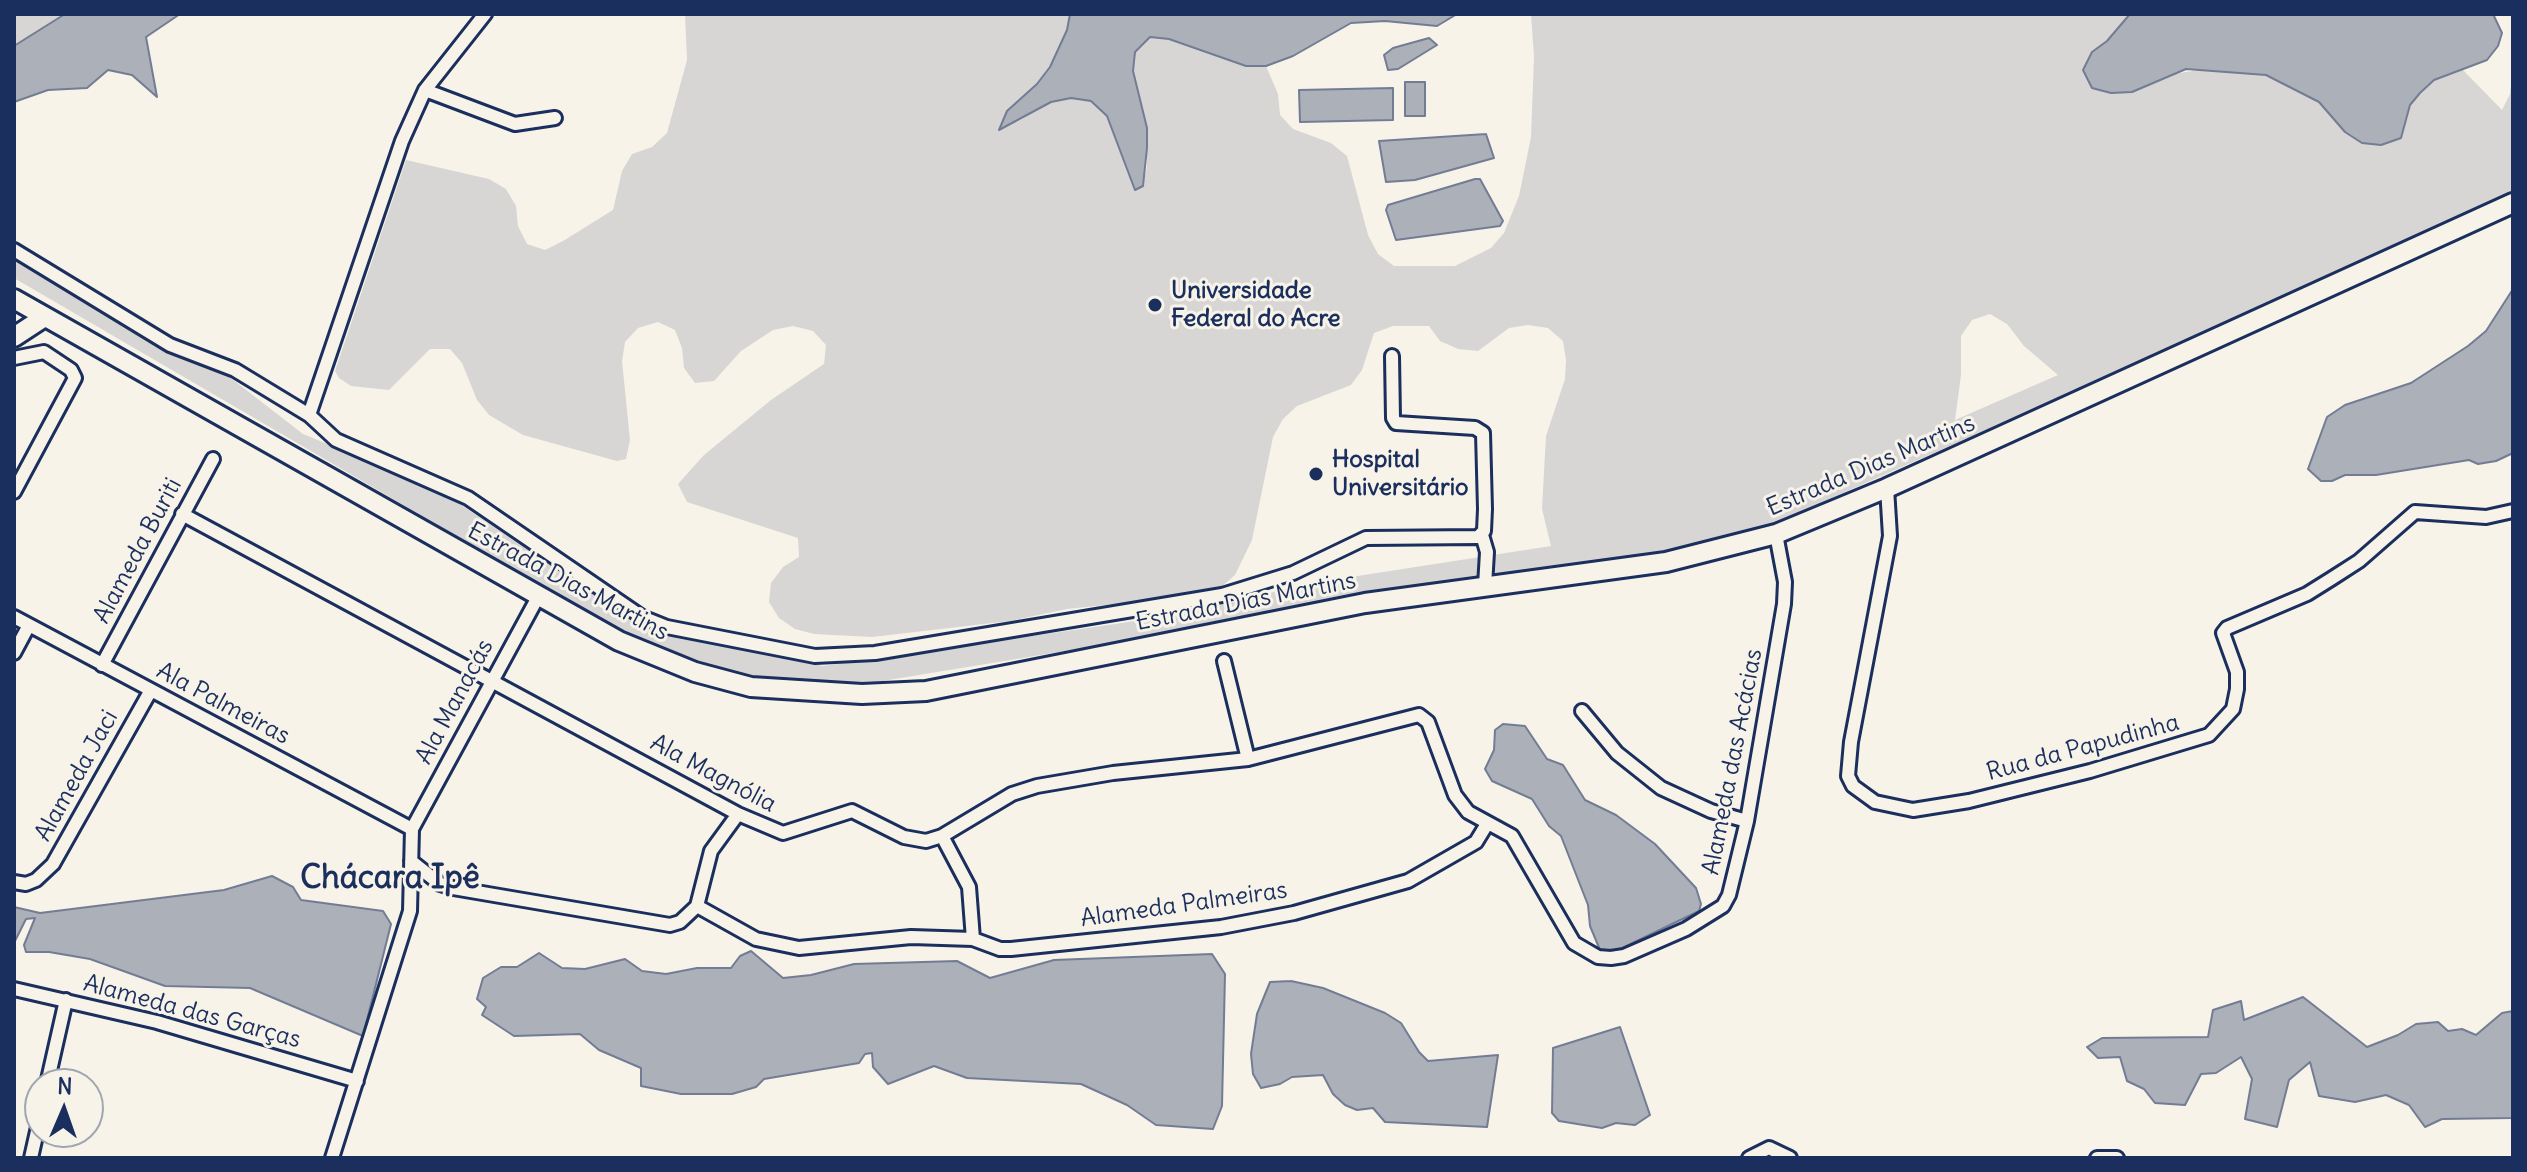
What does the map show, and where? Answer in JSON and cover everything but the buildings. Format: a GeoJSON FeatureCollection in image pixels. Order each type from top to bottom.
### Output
{"type":"FeatureCollection","features":[{"type":"Feature","properties":{"kind":"street"},"geometry":{"type":"LineString","coordinates":[[309,415],[402,141],[425,90],[485,14]]}},
{"type":"Feature","properties":{"kind":"street"},"geometry":{"type":"LineString","coordinates":[[425,90],[515,124],[555,118]]}},
{"type":"Feature","properties":{"kind":"street","name":"Estrada Dias Martins"},"geometry":{"type":"LineString","coordinates":[[14,299],[619,641],[695,672],[762,688],[862,694],[926,691],[1272,620],[1485,586],[1666,562],[1776,534],[1887,488],[2513,203]]}},
{"type":"Feature","properties":{"kind":"street"},"geometry":{"type":"LineString","coordinates":[[14,250],[170,345],[235,370],[309,415],[336,440],[468,498],[642,617],[667,627],[815,656],[875,653],[1222,595],[1293,573],[1366,538],[1482,535]]}},
{"type":"Feature","properties":{"kind":"street"},"geometry":{"type":"LineString","coordinates":[[14,337],[43,318]]}},
{"type":"Feature","properties":{"kind":"street"},"geometry":{"type":"LineString","coordinates":[[14,358],[44,352],[71,370],[74,384],[14,492]]}},
{"type":"Feature","properties":{"kind":"street"},"geometry":{"type":"LineString","coordinates":[[1392,356],[1396,423],[1475,428],[1483,433],[1485,509],[1482,535],[1487,552],[1485,586]]}},
{"type":"Feature","properties":{"kind":"street","name":"Alameda Buriti"},"geometry":{"type":"LineString","coordinates":[[102,665],[213,459]]}},
{"type":"Feature","properties":{"kind":"street","name":"Rua da Papudinha"},"geometry":{"type":"LineString","coordinates":[[1887,488],[1890,536],[1847,763],[1853,786],[1862,795],[1893,807],[1939,808],[2166,751],[2209,735],[2233,709],[2237,672],[2223,633],[2232,624],[2307,594],[2359,561],[2415,512],[2486,517],[2513,511]]}},
{"type":"Feature","properties":{"kind":"street","name":"Ala Magnólia"},"geometry":{"type":"LineString","coordinates":[[182,514],[738,814],[783,833],[852,811],[904,837],[926,841],[942,836]]}},
{"type":"Feature","properties":{"kind":"street","name":"Alameda das Acácias"},"geometry":{"type":"LineString","coordinates":[[1248,759],[1396,718],[1419,715],[1428,722],[1455,795],[1468,812],[1512,836],[1574,943],[1598,957],[1624,956],[1686,929],[1723,906],[1729,895],[1747,821],[1784,604],[1785,582],[1776,534]]}},
{"type":"Feature","properties":{"kind":"street","name":"Ala Manacás"},"geometry":{"type":"LineString","coordinates":[[412,829],[538,597]]}},
{"type":"Feature","properties":{"kind":"street","name":"Ala Palmeiras"},"geometry":{"type":"LineString","coordinates":[[14,617],[412,829]]}},
{"type":"Feature","properties":{"kind":"street"},"geometry":{"type":"LineString","coordinates":[[14,653],[29,625]]}},
{"type":"Feature","properties":{"kind":"street"},"geometry":{"type":"LineString","coordinates":[[973,939],[969,887],[942,836],[1012,794],[1037,786],[1113,773],[1248,759],[1224,661]]}},
{"type":"Feature","properties":{"kind":"street","name":"Alameda Jaci"},"geometry":{"type":"LineString","coordinates":[[14,882],[26,884],[36,880],[53,864],[151,690]]}},
{"type":"Feature","properties":{"kind":"street"},"geometry":{"type":"LineString","coordinates":[[1582,711],[1617,753],[1661,788],[1711,811],[1747,821]]}},
{"type":"Feature","properties":{"kind":"street"},"geometry":{"type":"LineString","coordinates":[[411,861],[440,884],[453,888],[659,925],[680,922],[697,906],[711,851],[738,814]]}},
{"type":"Feature","properties":{"kind":"street","name":"Alameda Palmeiras"},"geometry":{"type":"LineString","coordinates":[[697,906],[756,939],[799,948],[911,937],[973,939],[1011,949],[1221,927],[1294,913],[1408,881],[1476,842],[1487,824]]}},
{"type":"Feature","properties":{"kind":"street"},"geometry":{"type":"LineString","coordinates":[[332,1158],[410,911],[412,829]]}},
{"type":"Feature","properties":{"kind":"street","name":"Alameda das Garças"},"geometry":{"type":"LineString","coordinates":[[14,989],[157,1022],[357,1081]]}},
{"type":"Feature","properties":{"kind":"street"},"geometry":{"type":"LineString","coordinates":[[51,1068],[66,1000]]}},
{"type":"Feature","properties":{"kind":"street"},"geometry":{"type":"LineString","coordinates":[[1749,1158],[1769,1148],[1790,1158]]}},
{"type":"Feature","properties":{"kind":"street"},"geometry":{"type":"LineString","coordinates":[[2099,1157],[2117,1158]]}},
{"type":"Feature","properties":{"kind":"shaded area"},"geometry":{"type":"Polygon","coordinates":[[[14,14],[65,14],[14,46],[14,14]]]}},
{"type":"Feature","properties":{"kind":"shaded area"},"geometry":{"type":"Polygon","coordinates":[[[65,14],[180,14],[146,37],[157,97],[132,75],[108,70],[87,88],[48,90],[14,102],[14,46],[65,14]]]}},
{"type":"Feature","properties":{"kind":"shaded area","name":"Universidade Federal do Acre"},"geometry":{"type":"Polygon","coordinates":[[[685,14],[1070,14],[1067,30],[1050,67],[1037,84],[1007,111],[1017,122],[1051,102],[1071,98],[1091,101],[1107,116],[1136,190],[1143,186],[1147,167],[1147,128],[1133,71],[1135,52],[1150,37],[1169,39],[1246,66],[1266,66],[1278,94],[1280,115],[1293,129],[1331,143],[1347,156],[1368,235],[1378,254],[1394,266],[1455,266],[1491,248],[1504,233],[1519,196],[1531,137],[1534,57],[1531,14],[2130,14],[2107,41],[2092,52],[2167,75],[2205,69],[2266,75],[2319,102],[2345,132],[2407,120],[2410,105],[2434,80],[2463,70],[2502,110],[2510,94],[2513,68],[2513,191],[2113,374],[1768,526],[1644,556],[864,684],[789,686],[713,672],[635,640],[14,278],[14,259],[159,344],[232,379],[303,434],[439,490],[639,625],[823,666],[1122,623],[1204,609],[1306,584],[1551,546],[1542,509],[1546,436],[1565,379],[1566,360],[1563,341],[1548,328],[1528,325],[1509,328],[1478,351],[1458,349],[1440,341],[1429,326],[1393,326],[1374,333],[1362,370],[1351,385],[1297,406],[1283,419],[1273,437],[1252,540],[1235,575],[1220,588],[1144,601],[1067,609],[1010,621],[872,637],[814,634],[795,629],[779,618],[769,602],[771,583],[783,567],[799,557],[798,538],[687,502],[678,484],[704,455],[771,400],[824,364],[826,345],[813,331],[793,326],[773,330],[741,351],[714,381],[695,383],[684,368],[682,348],[675,330],[658,322],[638,328],[625,342],[622,361],[630,440],[626,459],[617,461],[523,435],[489,415],[477,400],[462,363],[450,349],[430,349],[389,390],[351,386],[339,378],[335,371],[406,160],[489,179],[506,189],[516,206],[518,226],[527,244],[545,250],[613,210],[622,171],[632,154],[652,147],[667,133],[687,60],[685,14]],[[1990,314],[1972,320],[1961,336],[1961,375],[1955,420],[2058,375],[2024,346],[2007,324],[1990,314]]]}},
{"type":"Feature","properties":{"kind":"shaded area"},"geometry":{"type":"Polygon","coordinates":[[[1070,14],[1457,14],[1437,26],[1385,21],[1351,23],[1293,56],[1266,66],[1246,66],[1169,39],[1150,37],[1135,52],[1133,71],[1147,128],[1143,186],[1135,190],[1107,116],[1091,101],[1071,98],[1051,102],[999,130],[1007,111],[1037,84],[1050,67],[1067,30],[1070,14]]]}},
{"type":"Feature","properties":{"kind":"shaded area"},"geometry":{"type":"Polygon","coordinates":[[[2130,14],[2493,14],[2502,33],[2498,46],[2487,60],[2434,80],[2410,105],[2401,138],[2381,145],[2362,143],[2345,132],[2319,102],[2266,75],[2186,69],[2132,92],[2111,93],[2092,88],[2083,70],[2092,52],[2107,41],[2130,14]]]}},
{"type":"Feature","properties":{"kind":"shaded area"},"geometry":{"type":"Polygon","coordinates":[[[1429,38],[1437,45],[1398,69],[1388,70],[1384,55],[1393,48],[1429,38]]]}},
{"type":"Feature","properties":{"kind":"shaded area"},"geometry":{"type":"Polygon","coordinates":[[[1405,82],[1425,82],[1425,116],[1405,116],[1405,82]]]}},
{"type":"Feature","properties":{"kind":"shaded area"},"geometry":{"type":"Polygon","coordinates":[[[1393,88],[1393,120],[1300,122],[1299,90],[1393,88]]]}},
{"type":"Feature","properties":{"kind":"shaded area"},"geometry":{"type":"Polygon","coordinates":[[[1486,134],[1494,158],[1415,180],[1386,182],[1379,141],[1486,134]]]}},
{"type":"Feature","properties":{"kind":"shaded area"},"geometry":{"type":"Polygon","coordinates":[[[1480,179],[1503,221],[1500,226],[1396,240],[1386,210],[1388,205],[1480,179]]]}},
{"type":"Feature","properties":{"kind":"shaded area"},"geometry":{"type":"Polygon","coordinates":[[[2513,289],[2513,453],[2496,461],[2478,464],[2469,460],[2376,475],[2345,475],[2332,481],[2321,481],[2308,469],[2327,417],[2345,405],[2411,383],[2468,346],[2486,331],[2513,289]]]}},
{"type":"Feature","properties":{"kind":"shaded area"},"geometry":{"type":"Polygon","coordinates":[[[1503,724],[1525,726],[1547,759],[1563,765],[1585,800],[1616,815],[1655,844],[1696,888],[1701,904],[1699,911],[1618,950],[1600,950],[1590,926],[1588,905],[1561,836],[1549,826],[1532,799],[1492,781],[1485,769],[1494,750],[1495,730],[1503,724]]]}},
{"type":"Feature","properties":{"kind":"shaded area"},"geometry":{"type":"Polygon","coordinates":[[[272,876],[293,887],[301,900],[383,911],[391,924],[363,1036],[250,988],[165,986],[90,959],[49,952],[26,952],[24,945],[35,918],[26,919],[14,943],[14,907],[40,913],[224,890],[272,876]]]}},
{"type":"Feature","properties":{"kind":"shaded area"},"geometry":{"type":"Polygon","coordinates":[[[751,951],[783,978],[811,975],[854,964],[957,961],[990,978],[1054,960],[1212,954],[1225,974],[1222,1106],[1213,1129],[1156,1125],[1127,1105],[1081,1084],[967,1078],[934,1066],[888,1084],[873,1067],[872,1053],[865,1054],[859,1063],[764,1079],[756,1087],[732,1094],[681,1094],[641,1086],[641,1068],[599,1050],[580,1034],[514,1036],[482,1015],[486,1007],[477,999],[483,978],[501,967],[517,967],[539,953],[562,968],[585,969],[625,959],[642,971],[666,974],[697,968],[731,968],[740,956],[751,951]]]}},
{"type":"Feature","properties":{"kind":"shaded area"},"geometry":{"type":"Polygon","coordinates":[[[1291,981],[1323,988],[1385,1013],[1401,1023],[1428,1061],[1498,1055],[1487,1127],[1385,1122],[1373,1108],[1357,1110],[1345,1105],[1333,1094],[1323,1075],[1292,1077],[1280,1084],[1261,1088],[1253,1074],[1251,1054],[1257,1014],[1270,982],[1291,981]]]}},
{"type":"Feature","properties":{"kind":"shaded area"},"geometry":{"type":"Polygon","coordinates":[[[2303,997],[2367,1047],[2416,1024],[2438,1022],[2448,1031],[2462,1029],[2476,1035],[2502,1013],[2513,1011],[2513,1118],[2442,1119],[2425,1127],[2409,1105],[2386,1095],[2355,1102],[2319,1096],[2310,1062],[2289,1080],[2277,1127],[2245,1119],[2252,1079],[2241,1057],[2216,1073],[2201,1074],[2185,1105],[2155,1103],[2144,1089],[2127,1081],[2120,1057],[2098,1058],[2087,1047],[2102,1038],[2208,1037],[2213,1010],[2241,1001],[2244,1020],[2303,997]]]}},
{"type":"Feature","properties":{"kind":"shaded area"},"geometry":{"type":"Polygon","coordinates":[[[1620,1027],[1650,1115],[1635,1125],[1616,1123],[1602,1128],[1559,1121],[1552,1113],[1553,1048],[1620,1027]]]}},
{"type":"Feature","properties":{"kind":"place","name":"Universidade Federal do Acre"},"geometry":{"type":"Point","coordinates":[1155,305]}},
{"type":"Feature","properties":{"kind":"place","name":"Hospital Universitário"},"geometry":{"type":"Point","coordinates":[1316,474]}},
{"type":"Feature","properties":{"kind":"district","name":"Chácara Ipê"},"geometry":{"type":"Point","coordinates":[390,879]}}]}
